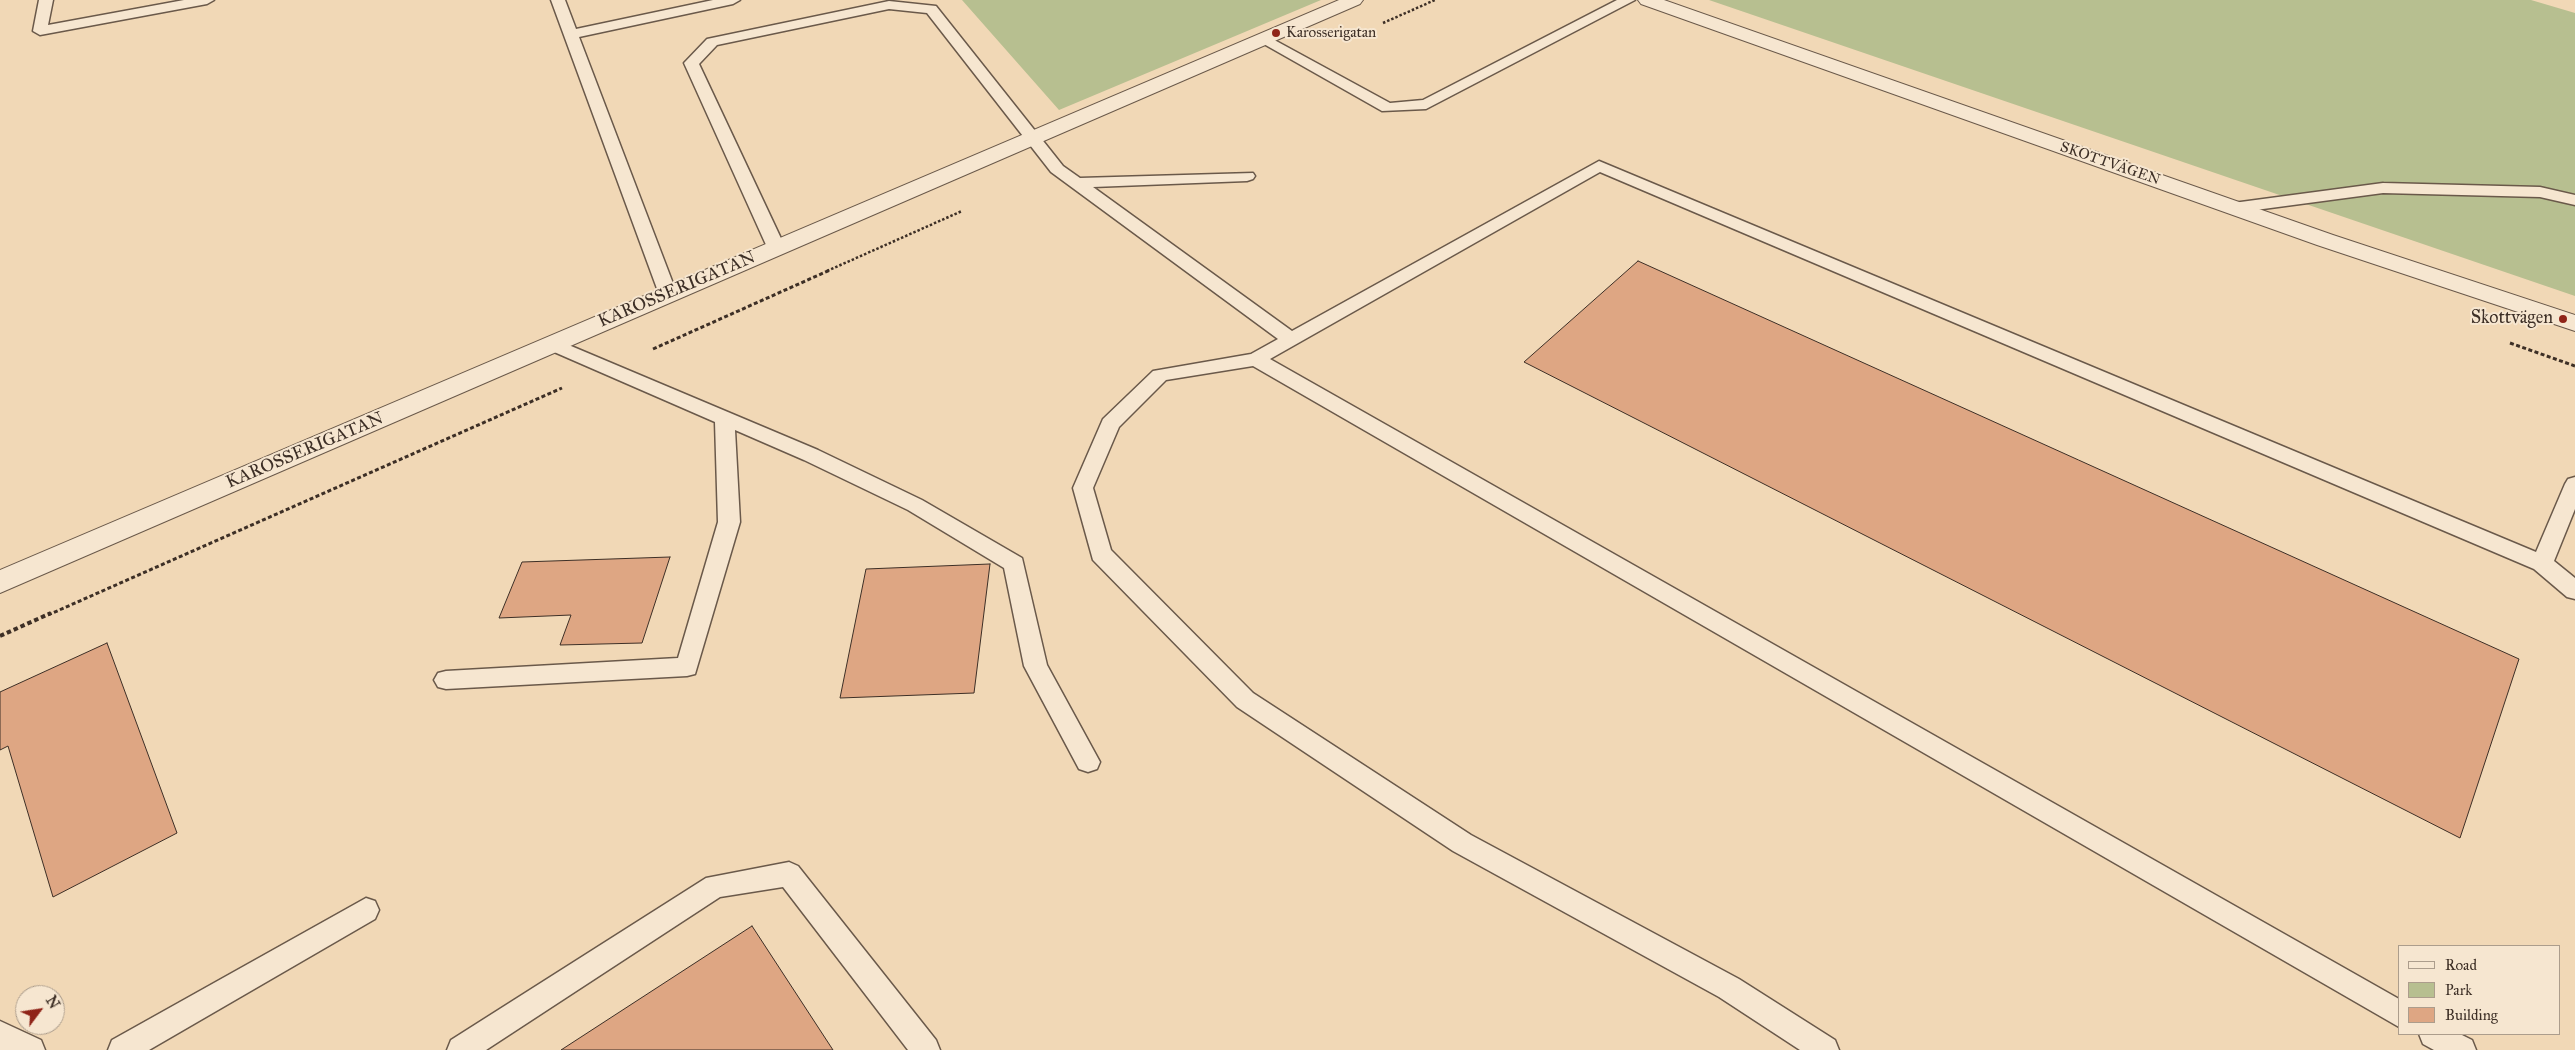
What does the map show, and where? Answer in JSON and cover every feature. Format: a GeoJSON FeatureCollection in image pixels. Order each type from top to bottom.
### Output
{"type":"FeatureCollection","features":[{"type":"Feature","properties":{"kind":"street","name":"KAROSSERIGATAN"},"geometry":{"type":"LineString","coordinates":[[0,582],[1354,0]]}},
{"type":"Feature","properties":{"kind":"street","name":"SKOTTVÄGEN"},"geometry":{"type":"LineString","coordinates":[[1647,0],[2233,208],[2575,323]]}},
{"type":"Feature","properties":{"kind":"lane"},"geometry":{"type":"LineString","coordinates":[[46,0],[40,31],[206,0]]}},
{"type":"Feature","properties":{"kind":"lane"},"geometry":{"type":"LineString","coordinates":[[558,0],[668,294]]}},
{"type":"Feature","properties":{"kind":"lane"},"geometry":{"type":"LineString","coordinates":[[570,35],[734,0]]}},
{"type":"Feature","properties":{"kind":"lane"},"geometry":{"type":"LineString","coordinates":[[1262,39],[1387,108],[1426,104],[1628,0]]}},
{"type":"Feature","properties":{"kind":"lane"},"geometry":{"type":"LineString","coordinates":[[776,247],[691,63],[712,42],[890,4],[931,9],[1057,169],[1291,339]]}},
{"type":"Feature","properties":{"kind":"lane"},"geometry":{"type":"LineString","coordinates":[[1825,1050],[1729,988],[1462,843],[1245,700],[1101,554],[1083,488],[1110,424],[1160,375],[1256,358],[1599,166],[2542,563],[2575,591]]}},
{"type":"Feature","properties":{"kind":"lane"},"geometry":{"type":"LineString","coordinates":[[1076,183],[1247,176]]}},
{"type":"Feature","properties":{"kind":"lane"},"geometry":{"type":"LineString","coordinates":[[2233,208],[2383,188],[2540,192],[2575,200]]}},
{"type":"Feature","properties":{"kind":"lane"},"geometry":{"type":"LineString","coordinates":[[552,344],[812,455],[915,505],[1014,564],[1036,666],[1088,762]]}},
{"type":"Feature","properties":{"kind":"lane"},"geometry":{"type":"LineString","coordinates":[[1256,358],[2398,1013]]}},
{"type":"Feature","properties":{"kind":"lane"},"geometry":{"type":"LineString","coordinates":[[446,680],[687,667],[728,522],[725,418]]}},
{"type":"Feature","properties":{"kind":"lane"},"geometry":{"type":"LineString","coordinates":[[2542,563],[2575,484]]}},
{"type":"Feature","properties":{"kind":"lane"},"geometry":{"type":"LineString","coordinates":[[461,1050],[715,886],[789,874],[926,1050]]}},
{"type":"Feature","properties":{"kind":"lane"},"geometry":{"type":"LineString","coordinates":[[122,1050],[366,910]]}},
{"type":"Feature","properties":{"kind":"lane"},"geometry":{"type":"LineString","coordinates":[[0,1035],[31,1050]]}},
{"type":"Feature","properties":{"kind":"lane"},"geometry":{"type":"LineString","coordinates":[[2435,1035],[2462,1050]]}},
{"type":"Feature","properties":{"kind":"path"},"geometry":{"type":"LineString","coordinates":[[1381,24],[1435,0]]}},
{"type":"Feature","properties":{"kind":"path"},"geometry":{"type":"LineString","coordinates":[[0,636],[968,209]]}},
{"type":"Feature","properties":{"kind":"green space"},"geometry":{"type":"Polygon","coordinates":[[[962,0],[1321,0],[1059,110],[962,0]]]}},
{"type":"Feature","properties":{"kind":"green space"},"geometry":{"type":"Polygon","coordinates":[[[1709,0],[2531,0],[2575,13],[2575,296],[1709,0]]]}},
{"type":"Feature","properties":{"kind":"building"},"geometry":{"type":"Polygon","coordinates":[[[1638,261],[2519,659],[2460,838],[1524,362],[1638,261]]]}},
{"type":"Feature","properties":{"kind":"building"},"geometry":{"type":"Polygon","coordinates":[[[670,557],[642,643],[560,645],[571,615],[499,618],[522,562],[670,557]]]}},
{"type":"Feature","properties":{"kind":"building"},"geometry":{"type":"Polygon","coordinates":[[[990,564],[974,693],[840,698],[866,569],[990,564]]]}},
{"type":"Feature","properties":{"kind":"building"},"geometry":{"type":"Polygon","coordinates":[[[107,643],[177,833],[53,897],[8,746],[0,750],[0,692],[107,643]]]}},
{"type":"Feature","properties":{"kind":"building"},"geometry":{"type":"Polygon","coordinates":[[[752,926],[833,1050],[561,1050],[752,926]]]}},
{"type":"Feature","properties":{"kind":"place","name":"Karosserigatan"},"geometry":{"type":"Point","coordinates":[1276,33]}},
{"type":"Feature","properties":{"kind":"place","name":"Skottvägen"},"geometry":{"type":"Point","coordinates":[2563,319]}}]}
